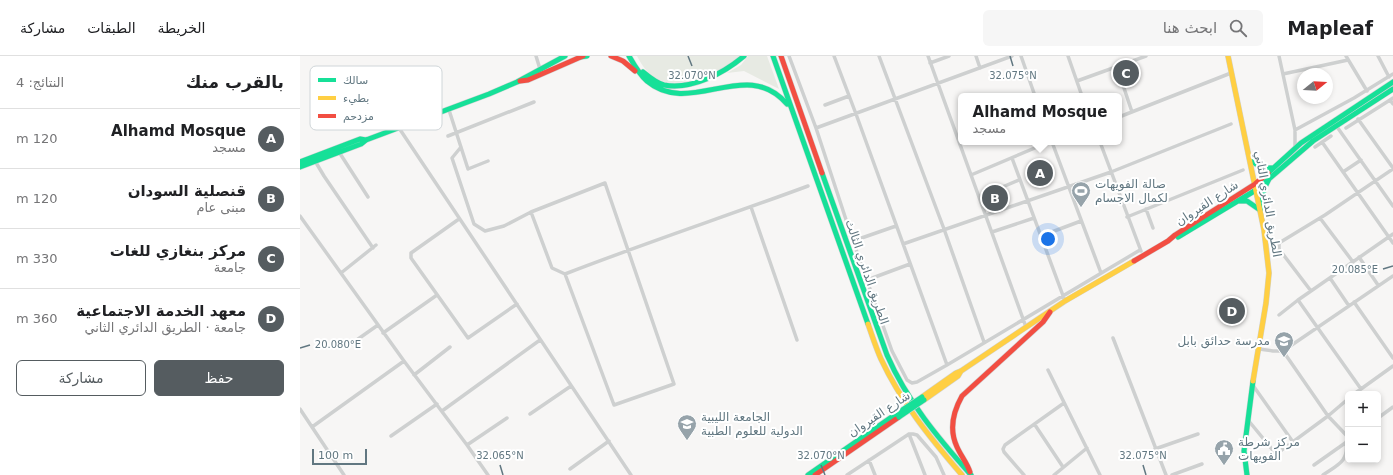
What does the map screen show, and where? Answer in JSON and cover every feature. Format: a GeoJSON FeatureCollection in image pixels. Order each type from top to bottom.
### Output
{"type":"FeatureCollection","features":[{"type":"Feature","properties":{"kind":"main road"},"geometry":{"type":"LineString","coordinates":[[442,113],[517,82],[564,56]]}},
{"type":"Feature","properties":{"kind":"main road"},"geometry":{"type":"LineString","coordinates":[[517,82],[528,80],[584,56]]}},
{"type":"Feature","properties":{"kind":"main road"},"geometry":{"type":"LineString","coordinates":[[612,56],[623,61],[646,81],[662,89],[689,89],[720,78]]}},
{"type":"Feature","properties":{"kind":"main road"},"geometry":{"type":"LineString","coordinates":[[629,56],[646,81]]}},
{"type":"Feature","properties":{"kind":"main road"},"geometry":{"type":"LineString","coordinates":[[633,56],[642,71],[649,78],[661,84],[673,86],[692,83],[712,76],[738,62],[744,56]]}},
{"type":"Feature","properties":{"kind":"main road","name":"الطريق الدائري الثالث"},"geometry":{"type":"LineString","coordinates":[[773,56],[880,357],[898,392],[914,417],[938,449],[962,475]]}},
{"type":"Feature","properties":{"kind":"main road","name":"الطريق الدائري الثالث"},"geometry":{"type":"LineString","coordinates":[[780,56],[887,355],[899,380],[919,412],[971,475]]}},
{"type":"Feature","properties":{"kind":"main road","name":"الطريق الدائري الثاني"},"geometry":{"type":"LineString","coordinates":[[1228,56],[1260,210],[1269,273],[1266,303],[1247,419],[1244,451],[1247,475]]}},
{"type":"Feature","properties":{"kind":"main road","name":"شارع القيروان"},"geometry":{"type":"LineString","coordinates":[[815,475],[957,372],[961,371],[1065,301],[1141,253],[1179,237],[1256,190],[1302,149],[1335,123],[1393,82]]}},
{"type":"Feature","properties":{"kind":"main road"},"geometry":{"type":"LineString","coordinates":[[772,84],[780,92],[793,112]]}},
{"type":"Feature","properties":{"kind":"main road","name":"شارع القيروان"},"geometry":{"type":"LineString","coordinates":[[1168,241],[1255,184],[1296,148],[1393,89]]}},
{"type":"Feature","properties":{"kind":"main road"},"geometry":{"type":"LineString","coordinates":[[300,167],[362,144],[366,140],[394,130]]}},
{"type":"Feature","properties":{"kind":"main road"},"geometry":{"type":"LineString","coordinates":[[300,162],[360,139],[366,140]]}},
{"type":"Feature","properties":{"kind":"main road"},"geometry":{"type":"LineString","coordinates":[[1250,160],[1261,168],[1273,168]]}},
{"type":"Feature","properties":{"kind":"main road"},"geometry":{"type":"LineString","coordinates":[[1238,201],[1247,201],[1260,210],[1264,189],[1269,179]]}},
{"type":"Feature","properties":{"kind":"main road"},"geometry":{"type":"LineString","coordinates":[[971,475],[966,461],[957,447],[954,437],[953,419],[957,403],[962,396],[1043,322],[1050,312]]}},
{"type":"Feature","properties":{"kind":"main road","name":"شارع القيروان"},"geometry":{"type":"LineString","coordinates":[[808,475],[898,416]]}},
{"type":"Feature","properties":{"kind":"main road"},"geometry":{"type":"LineString","coordinates":[[953,465],[957,475]]}},
{"type":"Feature","properties":{"kind":"street"},"geometry":{"type":"LineString","coordinates":[[536,56],[540,69]]}},
{"type":"Feature","properties":{"kind":"street"},"geometry":{"type":"LineString","coordinates":[[564,56],[566,63]]}},
{"type":"Feature","properties":{"kind":"street"},"geometry":{"type":"LineString","coordinates":[[789,56],[816,128],[853,241],[892,351],[907,380],[912,383],[917,382],[947,365],[1101,273],[1141,253],[1101,145]]}},
{"type":"Feature","properties":{"kind":"street"},"geometry":{"type":"LineString","coordinates":[[834,56],[947,365]]}},
{"type":"Feature","properties":{"kind":"street"},"geometry":{"type":"LineString","coordinates":[[879,56],[944,229],[984,342]]}},
{"type":"Feature","properties":{"kind":"street"},"geometry":{"type":"LineString","coordinates":[[928,56],[958,139]]}},
{"type":"Feature","properties":{"kind":"street"},"geometry":{"type":"LineString","coordinates":[[930,63],[950,56]]}},
{"type":"Feature","properties":{"kind":"street"},"geometry":{"type":"LineString","coordinates":[[976,56],[980,68]]}},
{"type":"Feature","properties":{"kind":"street"},"geometry":{"type":"LineString","coordinates":[[816,128],[896,100],[1012,56]]}},
{"type":"Feature","properties":{"kind":"street"},"geometry":{"type":"LineString","coordinates":[[1021,56],[1034,93]]}},
{"type":"Feature","properties":{"kind":"street"},"geometry":{"type":"LineString","coordinates":[[1068,56],[1081,93]]}},
{"type":"Feature","properties":{"kind":"street"},"geometry":{"type":"LineString","coordinates":[[1077,82],[1146,56]]}},
{"type":"Feature","properties":{"kind":"street"},"geometry":{"type":"LineString","coordinates":[[1279,56],[1294,130],[1296,148]]}},
{"type":"Feature","properties":{"kind":"street"},"geometry":{"type":"LineString","coordinates":[[1294,130],[1367,91],[1391,75],[1378,56]]}},
{"type":"Feature","properties":{"kind":"street"},"geometry":{"type":"LineString","coordinates":[[1283,74],[1347,58],[1367,91]]}},
{"type":"Feature","properties":{"kind":"street"},"geometry":{"type":"LineString","coordinates":[[1117,67],[1132,112]]}},
{"type":"Feature","properties":{"kind":"street"},"geometry":{"type":"LineString","coordinates":[[1122,116],[1231,73]]}},
{"type":"Feature","properties":{"kind":"street"},"geometry":{"type":"LineString","coordinates":[[826,105],[849,96]]}},
{"type":"Feature","properties":{"kind":"street"},"geometry":{"type":"LineString","coordinates":[[1346,128],[1391,98],[1393,104]]}},
{"type":"Feature","properties":{"kind":"street"},"geometry":{"type":"LineString","coordinates":[[448,136],[534,102]]}},
{"type":"Feature","properties":{"kind":"street"},"geometry":{"type":"LineString","coordinates":[[449,110],[468,169],[488,161]]}},
{"type":"Feature","properties":{"kind":"street"},"geometry":{"type":"LineString","coordinates":[[1311,290],[1279,249],[1279,243],[1320,218],[1393,169],[1358,120]]}},
{"type":"Feature","properties":{"kind":"street"},"geometry":{"type":"LineString","coordinates":[[1335,123],[1393,206]]}},
{"type":"Feature","properties":{"kind":"street"},"geometry":{"type":"LineString","coordinates":[[903,244],[1111,172],[1231,124]]}},
{"type":"Feature","properties":{"kind":"street"},"geometry":{"type":"LineString","coordinates":[[400,130],[631,475]]}},
{"type":"Feature","properties":{"kind":"street"},"geometry":{"type":"LineString","coordinates":[[1315,147],[1331,136]]}},
{"type":"Feature","properties":{"kind":"street"},"geometry":{"type":"LineString","coordinates":[[1322,142],[1393,243]]}},
{"type":"Feature","properties":{"kind":"street"},"geometry":{"type":"LineString","coordinates":[[960,145],[1026,327]]}},
{"type":"Feature","properties":{"kind":"street"},"geometry":{"type":"LineString","coordinates":[[971,175],[1043,145]]}},
{"type":"Feature","properties":{"kind":"street"},"geometry":{"type":"LineString","coordinates":[[1051,145],[1069,186],[1101,273]]}},
{"type":"Feature","properties":{"kind":"street"},"geometry":{"type":"LineString","coordinates":[[461,147],[452,158],[474,224],[485,231],[504,226],[531,212],[605,183],[674,384],[614,405],[565,274],[552,268],[531,212]]}},
{"type":"Feature","properties":{"kind":"street"},"geometry":{"type":"LineString","coordinates":[[339,152],[368,197]]}},
{"type":"Feature","properties":{"kind":"street"},"geometry":{"type":"LineString","coordinates":[[1012,158],[1065,301]]}},
{"type":"Feature","properties":{"kind":"street"},"geometry":{"type":"LineString","coordinates":[[1343,172],[1361,160]]}},
{"type":"Feature","properties":{"kind":"street"},"geometry":{"type":"LineString","coordinates":[[315,161],[374,247],[341,273]]}},
{"type":"Feature","properties":{"kind":"street"},"geometry":{"type":"LineString","coordinates":[[1127,217],[1242,170]]}},
{"type":"Feature","properties":{"kind":"street"},"geometry":{"type":"LineString","coordinates":[[980,197],[1020,180]]}},
{"type":"Feature","properties":{"kind":"street"},"geometry":{"type":"LineString","coordinates":[[565,274],[627,250],[808,186]]}},
{"type":"Feature","properties":{"kind":"street"},"geometry":{"type":"LineString","coordinates":[[751,207],[797,340]]}},
{"type":"Feature","properties":{"kind":"street"},"geometry":{"type":"LineString","coordinates":[[1146,209],[1153,228]]}},
{"type":"Feature","properties":{"kind":"street"},"geometry":{"type":"LineString","coordinates":[[300,216],[383,333],[437,404],[488,475]]}},
{"type":"Feature","properties":{"kind":"street"},"geometry":{"type":"LineString","coordinates":[[992,232],[1034,218]]}},
{"type":"Feature","properties":{"kind":"street"},"geometry":{"type":"LineString","coordinates":[[1320,218],[1353,262]]}},
{"type":"Feature","properties":{"kind":"street"},"geometry":{"type":"LineString","coordinates":[[459,219],[410,254],[411,258],[468,338],[517,304]]}},
{"type":"Feature","properties":{"kind":"street"},"geometry":{"type":"LineString","coordinates":[[1041,236],[1081,221]]}},
{"type":"Feature","properties":{"kind":"street"},"geometry":{"type":"LineString","coordinates":[[853,241],[896,226]]}},
{"type":"Feature","properties":{"kind":"street"},"geometry":{"type":"LineString","coordinates":[[1279,315],[1311,290],[1393,234]]}},
{"type":"Feature","properties":{"kind":"street"},"geometry":{"type":"LineString","coordinates":[[1359,257],[1378,285]]}},
{"type":"Feature","properties":{"kind":"street"},"geometry":{"type":"LineString","coordinates":[[867,280],[910,264]]}},
{"type":"Feature","properties":{"kind":"street"},"geometry":{"type":"LineString","coordinates":[[1259,349],[1283,351],[1391,277],[1393,283]]}},
{"type":"Feature","properties":{"kind":"street"},"geometry":{"type":"LineString","coordinates":[[1330,278],[1349,306]]}},
{"type":"Feature","properties":{"kind":"street"},"geometry":{"type":"LineString","coordinates":[[383,333],[437,295]]}},
{"type":"Feature","properties":{"kind":"street"},"geometry":{"type":"LineString","coordinates":[[1298,300],[1361,388]]}},
{"type":"Feature","properties":{"kind":"street"},"geometry":{"type":"LineString","coordinates":[[1354,302],[1393,358]]}},
{"type":"Feature","properties":{"kind":"street"},"geometry":{"type":"LineString","coordinates":[[351,344],[378,325]]}},
{"type":"Feature","properties":{"kind":"street"},"geometry":{"type":"LineString","coordinates":[[1113,338],[1166,475]]}},
{"type":"Feature","properties":{"kind":"street"},"geometry":{"type":"LineString","coordinates":[[442,411],[540,340]]}},
{"type":"Feature","properties":{"kind":"street"},"geometry":{"type":"LineString","coordinates":[[414,375],[450,347]]}},
{"type":"Feature","properties":{"kind":"street"},"geometry":{"type":"LineString","coordinates":[[1283,351],[1328,416],[1345,434]]}},
{"type":"Feature","properties":{"kind":"street"},"geometry":{"type":"LineString","coordinates":[[312,427],[404,361]]}},
{"type":"Feature","properties":{"kind":"street"},"geometry":{"type":"LineString","coordinates":[[1358,391],[1393,366]]}},
{"type":"Feature","properties":{"kind":"street"},"geometry":{"type":"LineString","coordinates":[[1048,370],[1100,475]]}},
{"type":"Feature","properties":{"kind":"street"},"geometry":{"type":"LineString","coordinates":[[1252,384],[1293,442]]}},
{"type":"Feature","properties":{"kind":"street"},"geometry":{"type":"LineString","coordinates":[[530,414],[572,386]]}},
{"type":"Feature","properties":{"kind":"street"},"geometry":{"type":"LineString","coordinates":[[1264,463],[1328,416],[1345,402]]}},
{"type":"Feature","properties":{"kind":"street"},"geometry":{"type":"LineString","coordinates":[[1024,475],[1004,452],[1003,449],[1005,445],[1064,403]]}},
{"type":"Feature","properties":{"kind":"street"},"geometry":{"type":"LineString","coordinates":[[391,436],[437,404]]}},
{"type":"Feature","properties":{"kind":"street"},"geometry":{"type":"LineString","coordinates":[[1381,416],[1393,407]]}},
{"type":"Feature","properties":{"kind":"street"},"geometry":{"type":"LineString","coordinates":[[300,409],[344,475]]}},
{"type":"Feature","properties":{"kind":"street"},"geometry":{"type":"LineString","coordinates":[[467,445],[507,418]]}},
{"type":"Feature","properties":{"kind":"street"},"geometry":{"type":"LineString","coordinates":[[1247,419],[1276,454]]}},
{"type":"Feature","properties":{"kind":"street"},"geometry":{"type":"LineString","coordinates":[[1035,424],[1063,467]]}},
{"type":"Feature","properties":{"kind":"street"},"geometry":{"type":"LineString","coordinates":[[909,434],[925,475]]}},
{"type":"Feature","properties":{"kind":"street"},"geometry":{"type":"LineString","coordinates":[[847,475],[909,434],[913,434],[916,435],[936,457],[944,475]]}},
{"type":"Feature","properties":{"kind":"street"},"geometry":{"type":"LineString","coordinates":[[1155,449],[1198,434]]}},
{"type":"Feature","properties":{"kind":"street"},"geometry":{"type":"LineString","coordinates":[[570,469],[608,441]]}},
{"type":"Feature","properties":{"kind":"street"},"geometry":{"type":"LineString","coordinates":[[1314,465],[1345,443]]}},
{"type":"Feature","properties":{"kind":"street"},"geometry":{"type":"LineString","coordinates":[[1054,475],[1087,448]]}},
{"type":"Feature","properties":{"kind":"street"},"geometry":{"type":"LineString","coordinates":[[1323,475],[1345,459]]}},
{"type":"Feature","properties":{"kind":"street"},"geometry":{"type":"LineString","coordinates":[[869,460],[875,475]]}},
{"type":"Feature","properties":{"kind":"street"},"geometry":{"type":"LineString","coordinates":[[1172,475],[1202,464]]}},
{"type":"Feature","properties":{"kind":"street"},"geometry":{"type":"LineString","coordinates":[[854,471],[856,475]]}},
{"type":"Feature","properties":{"kind":"shaded area"},"geometry":{"type":"Polygon","coordinates":[[[637,56],[741,56],[730,65],[721,69],[697,78],[677,83],[659,80],[651,75],[637,56]]]}},
{"type":"Feature","properties":{"kind":"shaded area"},"geometry":{"type":"Polygon","coordinates":[[[748,56],[767,56],[779,89],[744,71],[727,73],[741,65],[748,56]]]}},
{"type":"Feature","properties":{"kind":"traffic: fast"},"geometry":{"type":"LineString","coordinates":[[442,112],[517,82],[565,56]]}},
{"type":"Feature","properties":{"kind":"traffic: fast"},"geometry":{"type":"LineString","coordinates":[[580,57],[587,56]]}},
{"type":"Feature","properties":{"kind":"traffic: fast"},"geometry":{"type":"LineString","coordinates":[[629,56],[644,78],[664,91],[682,93],[700,92],[736,85],[754,85],[771,91],[787,104]]}},
{"type":"Feature","properties":{"kind":"traffic: fast"},"geometry":{"type":"LineString","coordinates":[[643,72],[650,78],[664,85],[686,85],[707,79],[727,68],[744,56]]}},
{"type":"Feature","properties":{"kind":"traffic: fast"},"geometry":{"type":"LineString","coordinates":[[773,56],[868,324]]}},
{"type":"Feature","properties":{"kind":"traffic: fast"},"geometry":{"type":"LineString","coordinates":[[1268,173],[1301,143],[1393,82]]}},
{"type":"Feature","properties":{"kind":"traffic: fast"},"geometry":{"type":"LineString","coordinates":[[1178,237],[1256,190],[1313,141],[1393,89]]}},
{"type":"Feature","properties":{"kind":"traffic: fast"},"geometry":{"type":"LineString","coordinates":[[300,162],[360,139],[366,140],[393,130]]}},
{"type":"Feature","properties":{"kind":"traffic: fast"},"geometry":{"type":"LineString","coordinates":[[300,167],[361,144],[366,140]]}},
{"type":"Feature","properties":{"kind":"traffic: fast"},"geometry":{"type":"LineString","coordinates":[[1251,160],[1261,168],[1273,168]]}},
{"type":"Feature","properties":{"kind":"traffic: fast"},"geometry":{"type":"LineString","coordinates":[[822,173],[887,355],[895,372],[924,418],[971,475]]}},
{"type":"Feature","properties":{"kind":"traffic: fast"},"geometry":{"type":"LineString","coordinates":[[1238,201],[1247,201],[1260,210],[1264,189],[1269,179]]}},
{"type":"Feature","properties":{"kind":"traffic: fast"},"geometry":{"type":"LineString","coordinates":[[1247,475],[1244,451],[1253,381]]}},
{"type":"Feature","properties":{"kind":"traffic: fast"},"geometry":{"type":"LineString","coordinates":[[896,414],[922,397]]}},
{"type":"Feature","properties":{"kind":"traffic: fast"},"geometry":{"type":"LineString","coordinates":[[899,417],[924,400]]}},
{"type":"Feature","properties":{"kind":"traffic: fast"},"geometry":{"type":"LineString","coordinates":[[808,475],[896,414]]}},
{"type":"Feature","properties":{"kind":"traffic: slow"},"geometry":{"type":"LineString","coordinates":[[1228,56],[1264,230],[1269,273],[1266,303],[1253,381]]}},
{"type":"Feature","properties":{"kind":"traffic: slow"},"geometry":{"type":"LineString","coordinates":[[922,397],[1065,301],[1134,261]]}},
{"type":"Feature","properties":{"kind":"traffic: slow"},"geometry":{"type":"LineString","coordinates":[[868,324],[881,359],[907,405],[917,420],[962,475]]}},
{"type":"Feature","properties":{"kind":"traffic: slow"},"geometry":{"type":"LineString","coordinates":[[924,400],[958,376],[961,371]]}},
{"type":"Feature","properties":{"kind":"traffic: jam"},"geometry":{"type":"LineString","coordinates":[[520,81],[528,80],[583,56]]}},
{"type":"Feature","properties":{"kind":"traffic: jam"},"geometry":{"type":"LineString","coordinates":[[611,56],[623,61],[635,71]]}},
{"type":"Feature","properties":{"kind":"traffic: jam"},"geometry":{"type":"LineString","coordinates":[[781,56],[822,173]]}},
{"type":"Feature","properties":{"kind":"traffic: jam"},"geometry":{"type":"LineString","coordinates":[[1134,261],[1168,241],[1255,184],[1268,173]]}},
{"type":"Feature","properties":{"kind":"traffic: jam"},"geometry":{"type":"LineString","coordinates":[[970,472],[957,447],[953,434],[953,421],[956,408],[962,396],[1043,322],[1050,312]]}},
{"type":"Feature","properties":{"kind":"traffic: jam"},"geometry":{"type":"LineString","coordinates":[[815,475],[899,417]]}},
{"type":"Feature","properties":{"kind":"place","name":"مركز بنغازي للغات"},"geometry":{"type":"Point","coordinates":[1126,73]}},
{"type":"Feature","properties":{"kind":"place","name":"Alhamd Mosque"},"geometry":{"type":"Point","coordinates":[1040,173]}},
{"type":"Feature","properties":{"kind":"place","name":"قنصلية السودان"},"geometry":{"type":"Point","coordinates":[995,198]}},
{"type":"Feature","properties":{"kind":"place","name":"صالة الفويهات لكمال الاجسام"},"geometry":{"type":"Point","coordinates":[1081,208]}},
{"type":"Feature","properties":{"kind":"place","name":"معهد الخدمة الاجتماعية"},"geometry":{"type":"Point","coordinates":[1232,311]}},
{"type":"Feature","properties":{"kind":"place","name":"مدرسة حدائق بابل"},"geometry":{"type":"Point","coordinates":[1284,358]}},
{"type":"Feature","properties":{"kind":"place","name":"الجامعة الليبية الدولية للعلوم الطبية"},"geometry":{"type":"Point","coordinates":[687,441]}},
{"type":"Feature","properties":{"kind":"place","name":"مركز شرطة الفويهات"},"geometry":{"type":"Point","coordinates":[1224,466]}}]}
